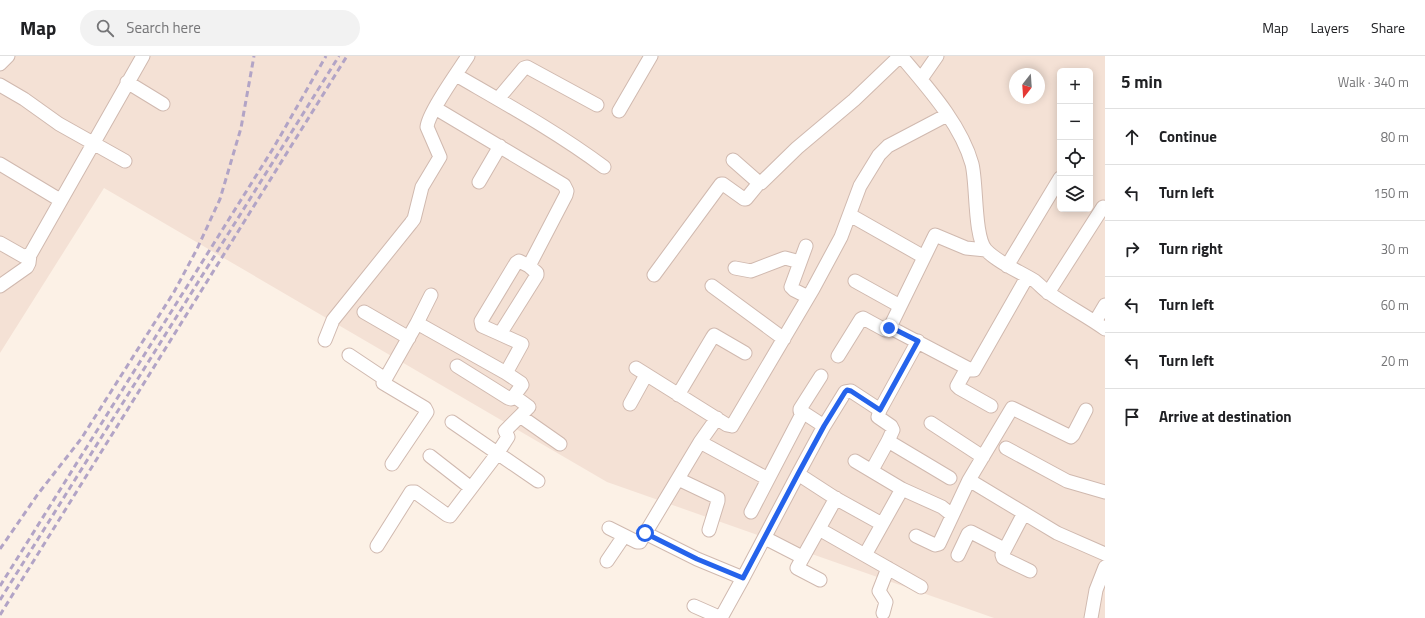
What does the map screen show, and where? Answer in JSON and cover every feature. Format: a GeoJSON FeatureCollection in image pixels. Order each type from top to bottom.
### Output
{"type":"FeatureCollection","features":[{"type":"Feature","properties":{"kind":"street"},"geometry":{"type":"LineString","coordinates":[[0,64],[8,56]]}},
{"type":"Feature","properties":{"kind":"street"},"geometry":{"type":"LineString","coordinates":[[0,286],[27,267],[30,255],[60,200],[94,144],[127,82],[143,56]]}},
{"type":"Feature","properties":{"kind":"street"},"geometry":{"type":"LineString","coordinates":[[325,340],[333,320],[414,219],[422,187],[440,156],[427,127],[428,123],[435,108],[468,56]]}},
{"type":"Feature","properties":{"kind":"street"},"geometry":{"type":"LineString","coordinates":[[619,111],[651,56]]}},
{"type":"Feature","properties":{"kind":"street"},"geometry":{"type":"LineString","coordinates":[[654,275],[721,184],[746,199],[759,183],[854,100],[910,66],[937,56]]}},
{"type":"Feature","properties":{"kind":"street"},"geometry":{"type":"LineString","coordinates":[[910,66],[960,134],[972,164],[977,214],[981,238],[986,250],[1007,266],[1035,282],[1048,293],[1100,325],[1105,305]]}},
{"type":"Feature","properties":{"kind":"street"},"geometry":{"type":"LineString","coordinates":[[498,100],[524,68],[527,67],[597,104]]}},
{"type":"Feature","properties":{"kind":"street"},"geometry":{"type":"LineString","coordinates":[[456,74],[584,152],[604,167]]}},
{"type":"Feature","properties":{"kind":"street"},"geometry":{"type":"LineString","coordinates":[[127,82],[163,104]]}},
{"type":"Feature","properties":{"kind":"street"},"geometry":{"type":"LineString","coordinates":[[0,85],[24,99],[59,124],[125,161]]}},
{"type":"Feature","properties":{"kind":"street"},"geometry":{"type":"LineString","coordinates":[[435,108],[564,185],[566,188],[566,195],[529,266]]}},
{"type":"Feature","properties":{"kind":"street"},"geometry":{"type":"LineString","coordinates":[[630,404],[641,372],[727,425],[732,426],[784,339],[841,237],[860,186],[883,150],[947,115]]}},
{"type":"Feature","properties":{"kind":"street"},"geometry":{"type":"LineString","coordinates":[[478,182],[500,146]]}},
{"type":"Feature","properties":{"kind":"street"},"geometry":{"type":"LineString","coordinates":[[733,160],[759,183]]}},
{"type":"Feature","properties":{"kind":"street"},"geometry":{"type":"LineString","coordinates":[[0,164],[60,200]]}},
{"type":"Feature","properties":{"kind":"street"},"geometry":{"type":"LineString","coordinates":[[1007,266],[1057,183]]}},
{"type":"Feature","properties":{"kind":"street"},"geometry":{"type":"LineString","coordinates":[[1048,293],[1103,207]]}},
{"type":"Feature","properties":{"kind":"street"},"geometry":{"type":"LineString","coordinates":[[850,215],[924,257]]}},
{"type":"Feature","properties":{"kind":"street"},"geometry":{"type":"LineString","coordinates":[[838,356],[862,318],[885,330],[890,327],[935,235],[966,248],[986,250]]}},
{"type":"Feature","properties":{"kind":"street"},"geometry":{"type":"LineString","coordinates":[[0,243],[23,256],[30,255]]}},
{"type":"Feature","properties":{"kind":"street"},"geometry":{"type":"LineString","coordinates":[[806,246],[791,287],[808,297]]}},
{"type":"Feature","properties":{"kind":"street"},"geometry":{"type":"LineString","coordinates":[[735,268],[751,271],[785,258],[800,262]]}},
{"type":"Feature","properties":{"kind":"street"},"geometry":{"type":"LineString","coordinates":[[500,334],[537,275],[537,273],[529,266],[520,262],[516,263],[481,321],[482,326],[522,344],[506,373]]}},
{"type":"Feature","properties":{"kind":"street"},"geometry":{"type":"LineString","coordinates":[[890,327],[971,370],[976,369],[1027,277]]}},
{"type":"Feature","properties":{"kind":"street"},"geometry":{"type":"LineString","coordinates":[[855,281],[900,306]]}},
{"type":"Feature","properties":{"kind":"street"},"geometry":{"type":"LineString","coordinates":[[712,286],[784,339]]}},
{"type":"Feature","properties":{"kind":"street"},"geometry":{"type":"LineString","coordinates":[[392,464],[427,412],[425,408],[384,385],[383,382],[409,338],[430,295]]}},
{"type":"Feature","properties":{"kind":"street"},"geometry":{"type":"LineString","coordinates":[[364,312],[409,338]]}},
{"type":"Feature","properties":{"kind":"street"},"geometry":{"type":"LineString","coordinates":[[417,323],[506,373],[522,384],[511,399],[457,366]]}},
{"type":"Feature","properties":{"kind":"street"},"geometry":{"type":"LineString","coordinates":[[678,395],[714,336],[745,353]]}},
{"type":"Feature","properties":{"kind":"street"},"geometry":{"type":"LineString","coordinates":[[872,470],[892,433],[893,428],[878,417],[880,410],[918,341]]}},
{"type":"Feature","properties":{"kind":"street"},"geometry":{"type":"LineString","coordinates":[[349,355],[385,379]]}},
{"type":"Feature","properties":{"kind":"street"},"geometry":{"type":"LineString","coordinates":[[967,368],[958,386],[959,388],[991,406]]}},
{"type":"Feature","properties":{"kind":"street"},"geometry":{"type":"LineString","coordinates":[[821,376],[800,411],[824,426]]}},
{"type":"Feature","properties":{"kind":"street"},"geometry":{"type":"LineString","coordinates":[[694,606],[719,617],[722,616],[824,426],[847,390],[851,391],[880,410]]}},
{"type":"Feature","properties":{"kind":"street"},"geometry":{"type":"LineString","coordinates":[[377,546],[411,492],[415,492],[448,516],[451,515],[508,437],[505,431],[528,408],[528,406],[514,396]]}},
{"type":"Feature","properties":{"kind":"street"},"geometry":{"type":"LineString","coordinates":[[916,536],[935,545],[939,544],[969,480],[1012,408],[1071,437],[1086,410]]}},
{"type":"Feature","properties":{"kind":"street"},"geometry":{"type":"LineString","coordinates":[[751,512],[804,413]]}},
{"type":"Feature","properties":{"kind":"street"},"geometry":{"type":"LineString","coordinates":[[520,416],[560,444]]}},
{"type":"Feature","properties":{"kind":"street"},"geometry":{"type":"LineString","coordinates":[[609,528],[639,542],[700,442],[717,418]]}},
{"type":"Feature","properties":{"kind":"street"},"geometry":{"type":"LineString","coordinates":[[452,422],[538,481]]}},
{"type":"Feature","properties":{"kind":"street"},"geometry":{"type":"LineString","coordinates":[[931,423],[983,457]]}},
{"type":"Feature","properties":{"kind":"street"},"geometry":{"type":"LineString","coordinates":[[888,441],[950,478]]}},
{"type":"Feature","properties":{"kind":"street"},"geometry":{"type":"LineString","coordinates":[[700,442],[768,479]]}},
{"type":"Feature","properties":{"kind":"street"},"geometry":{"type":"LineString","coordinates":[[1006,448],[1067,481],[1105,492]]}},
{"type":"Feature","properties":{"kind":"street"},"geometry":{"type":"LineString","coordinates":[[430,456],[472,488]]}},
{"type":"Feature","properties":{"kind":"street"},"geometry":{"type":"LineString","coordinates":[[855,461],[902,489],[942,507],[952,515]]}},
{"type":"Feature","properties":{"kind":"street"},"geometry":{"type":"LineString","coordinates":[[798,474],[882,524]]}},
{"type":"Feature","properties":{"kind":"street"},"geometry":{"type":"LineString","coordinates":[[678,479],[718,498],[709,530]]}},
{"type":"Feature","properties":{"kind":"street"},"geometry":{"type":"LineString","coordinates":[[969,480],[1061,535],[1105,554]]}},
{"type":"Feature","properties":{"kind":"street"},"geometry":{"type":"LineString","coordinates":[[865,555],[902,489]]}},
{"type":"Feature","properties":{"kind":"street"},"geometry":{"type":"LineString","coordinates":[[820,580],[797,568],[836,498]]}},
{"type":"Feature","properties":{"kind":"street"},"geometry":{"type":"LineString","coordinates":[[1024,513],[1002,555],[1003,558],[1030,571]]}},
{"type":"Feature","properties":{"kind":"street"},"geometry":{"type":"LineString","coordinates":[[819,529],[922,587]]}},
{"type":"Feature","properties":{"kind":"street"},"geometry":{"type":"LineString","coordinates":[[958,555],[970,532],[1004,549]]}},
{"type":"Feature","properties":{"kind":"street"},"geometry":{"type":"LineString","coordinates":[[645,533],[697,559],[743,578]]}},
{"type":"Feature","properties":{"kind":"street"},"geometry":{"type":"LineString","coordinates":[[607,562],[624,536]]}},
{"type":"Feature","properties":{"kind":"street"},"geometry":{"type":"LineString","coordinates":[[765,538],[802,557]]}},
{"type":"Feature","properties":{"kind":"street"},"geometry":{"type":"LineString","coordinates":[[883,613],[886,602],[879,591],[888,568]]}},
{"type":"Feature","properties":{"kind":"street"},"geometry":{"type":"LineString","coordinates":[[1091,618],[1096,590],[1105,568]]}},
{"type":"Feature","properties":{"kind":"shaded area"},"geometry":{"type":"Polygon","coordinates":[[[0,56],[1105,56],[1105,618],[994,618],[607,482],[104,188],[0,353],[0,56]]]}},
{"type":"Feature","properties":{"kind":"railway"},"geometry":{"type":"LineString","coordinates":[[0,549],[38,494],[81,439],[174,292],[197,249],[220,199],[241,128],[254,56]]}},
{"type":"Feature","properties":{"kind":"railway"},"geometry":{"type":"LineString","coordinates":[[0,586],[274,147],[326,56]]}},
{"type":"Feature","properties":{"kind":"railway"},"geometry":{"type":"LineString","coordinates":[[0,600],[339,56]]}},
{"type":"Feature","properties":{"kind":"railway"},"geometry":{"type":"LineString","coordinates":[[0,615],[347,56]]}},
{"type":"Feature","properties":{"kind":"route"},"geometry":{"type":"LineString","coordinates":[[645,533],[697,559],[743,578],[824,426],[845,392],[847,390],[851,391],[880,410],[918,341],[890,327],[889,328]]}}]}
